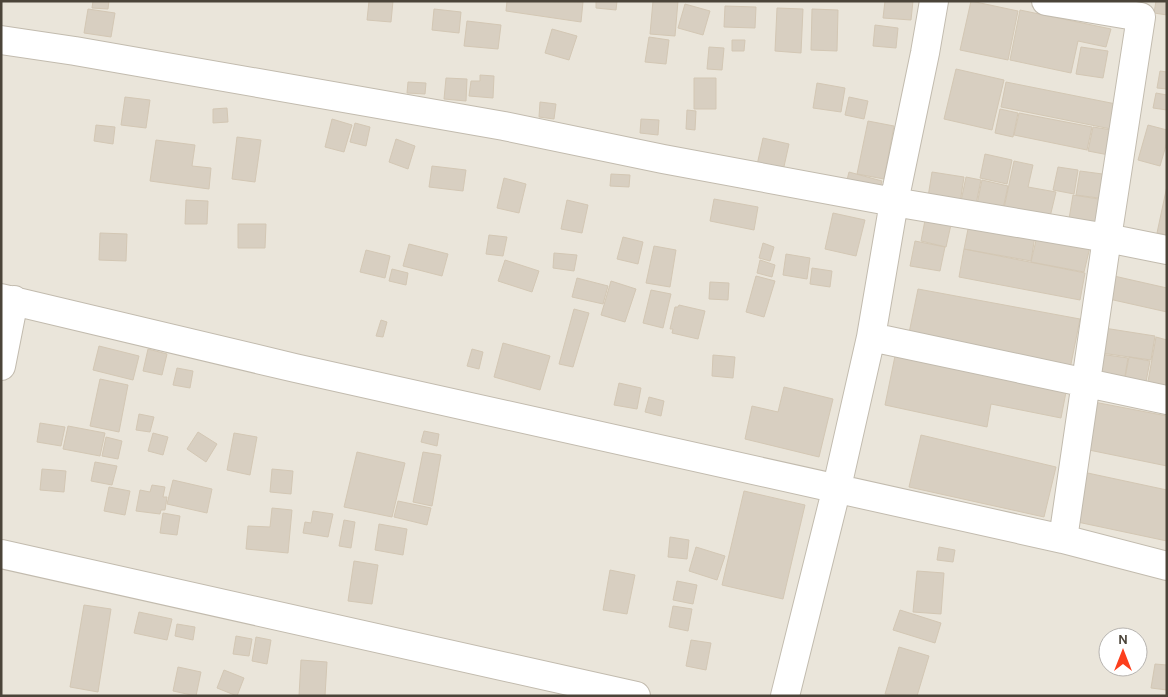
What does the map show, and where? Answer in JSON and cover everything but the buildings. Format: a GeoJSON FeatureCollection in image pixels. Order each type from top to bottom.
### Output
{"type":"FeatureCollection","features":[{"type":"Feature","properties":{"kind":"street"},"geometry":{"type":"LineString","coordinates":[[785,696],[837,487],[871,337],[894,202],[934,1]]}},
{"type":"Feature","properties":{"kind":"street"},"geometry":{"type":"LineString","coordinates":[[1046,1],[1142,17],[1063,538]]}},
{"type":"Feature","properties":{"kind":"street"},"geometry":{"type":"LineString","coordinates":[[1,40],[75,51],[504,126],[663,159],[1167,250]]}},
{"type":"Feature","properties":{"kind":"street"},"geometry":{"type":"LineString","coordinates":[[1,366],[8,299],[314,372],[1063,538],[1167,566]]}},
{"type":"Feature","properties":{"kind":"street"},"geometry":{"type":"LineString","coordinates":[[871,337],[1167,400]]}},
{"type":"Feature","properties":{"kind":"street"},"geometry":{"type":"LineString","coordinates":[[1,554],[636,696]]}},
{"type":"Feature","properties":{"kind":"shaded area"},"geometry":{"type":"Polygon","coordinates":[[[1,1],[1167,1],[1167,696],[1,696],[1,1]]]}}]}
